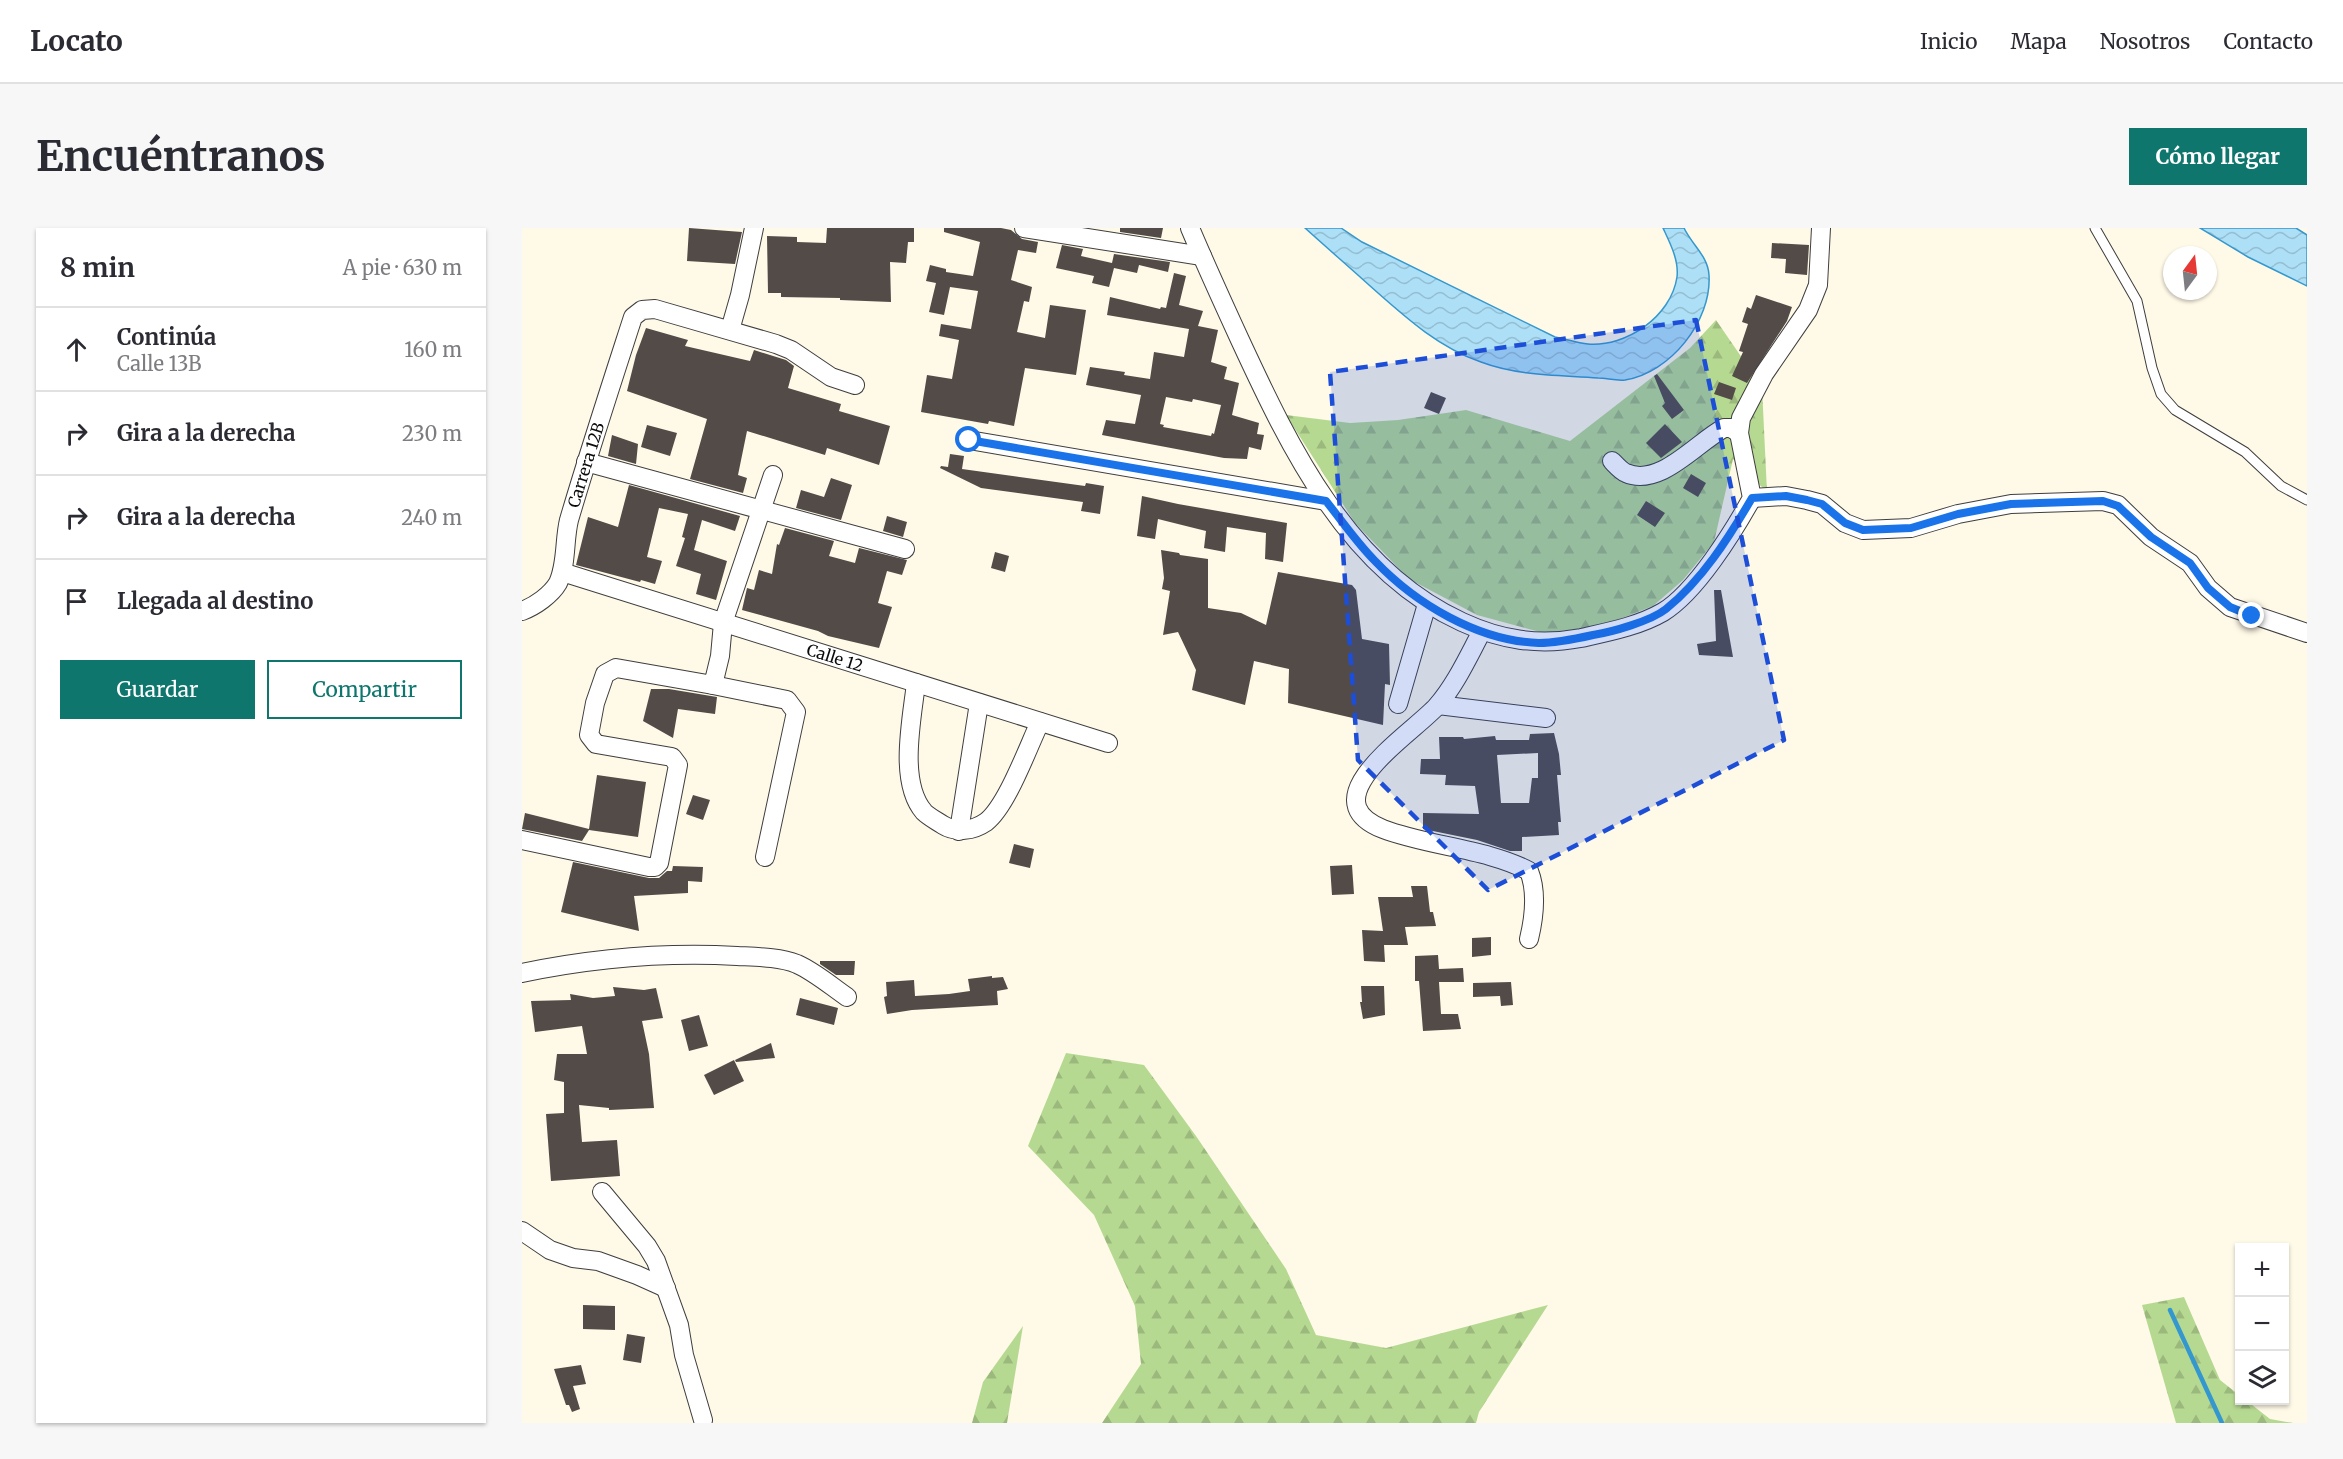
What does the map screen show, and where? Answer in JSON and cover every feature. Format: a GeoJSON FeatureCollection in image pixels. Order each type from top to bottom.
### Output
{"type":"FeatureCollection","features":[{"type":"Feature","properties":{"kind":"street"},"geometry":{"type":"LineString","coordinates":[[754,228],[730,330],[791,350],[818,370],[855,385]]}},
{"type":"Feature","properties":{"kind":"street"},"geometry":{"type":"LineString","coordinates":[[1024,228],[1202,256]]}},
{"type":"Feature","properties":{"kind":"street"},"geometry":{"type":"LineString","coordinates":[[1190,228],[1276,418],[1326,501],[1375,561],[1396,581],[1427,604],[1482,631],[1511,640],[1540,643],[1614,631],[1663,611],[1695,582],[1735,527],[1752,498],[1738,433],[1741,418],[1764,374],[1808,310],[1818,285],[1821,228]]}},
{"type":"Feature","properties":{"kind":"street","name":"Carrera 12B"},"geometry":{"type":"LineString","coordinates":[[522,611],[542,600],[556,585],[562,572],[566,531],[633,317],[642,310],[655,309],[730,330]]}},
{"type":"Feature","properties":{"kind":"street"},"geometry":{"type":"LineString","coordinates":[[1612,461],[1624,472],[1636,476],[1652,475],[1672,465],[1724,428],[1731,428],[1738,433]]}},
{"type":"Feature","properties":{"kind":"street"},"geometry":{"type":"LineString","coordinates":[[969,440],[1326,501]]}},
{"type":"Feature","properties":{"kind":"street"},"geometry":{"type":"LineString","coordinates":[[586,462],[905,549]]}},
{"type":"Feature","properties":{"kind":"street"},"geometry":{"type":"LineString","coordinates":[[713,685],[720,656],[723,623],[773,475]]}},
{"type":"Feature","properties":{"kind":"street"},"geometry":{"type":"LineString","coordinates":[[1752,498],[1786,496],[1822,504],[1845,523],[1863,530],[1911,528],[1958,514],[2011,504],[2103,501],[2118,506],[2151,537],[2190,563],[2208,588],[2230,607],[2307,633]]}},
{"type":"Feature","properties":{"kind":"street","name":"Calle 12"},"geometry":{"type":"LineString","coordinates":[[562,572],[1108,743]]}},
{"type":"Feature","properties":{"kind":"street"},"geometry":{"type":"LineString","coordinates":[[1398,704],[1427,604]]}},
{"type":"Feature","properties":{"kind":"street"},"geometry":{"type":"LineString","coordinates":[[1482,631],[1457,677],[1438,705],[1387,750],[1366,774],[1356,794],[1356,808],[1364,819],[1384,829],[1504,861],[1529,871],[1533,881],[1533,924],[1529,939]]}},
{"type":"Feature","properties":{"kind":"street"},"geometry":{"type":"LineString","coordinates":[[522,840],[649,867],[655,867],[659,863],[678,765],[672,758],[596,744],[590,735],[595,703],[605,674],[616,668],[787,700],[796,712],[765,857]]}},
{"type":"Feature","properties":{"kind":"street"},"geometry":{"type":"LineString","coordinates":[[916,683],[909,775],[915,798],[925,813],[948,828],[959,831],[986,822],[1008,790],[1040,722]]}},
{"type":"Feature","properties":{"kind":"street"},"geometry":{"type":"LineString","coordinates":[[959,831],[980,703]]}},
{"type":"Feature","properties":{"kind":"street"},"geometry":{"type":"LineString","coordinates":[[1438,705],[1546,718]]}},
{"type":"Feature","properties":{"kind":"street"},"geometry":{"type":"LineString","coordinates":[[522,973],[613,958],[658,955],[753,957],[795,964],[847,997]]}},
{"type":"Feature","properties":{"kind":"street"},"geometry":{"type":"LineString","coordinates":[[602,1192],[647,1246],[656,1261],[679,1325],[684,1355],[703,1420]]}},
{"type":"Feature","properties":{"kind":"street"},"geometry":{"type":"LineString","coordinates":[[522,1231],[550,1250],[573,1258],[598,1261],[666,1288]]}},
{"type":"Feature","properties":{"kind":"lane"},"geometry":{"type":"LineString","coordinates":[[2095,228],[2137,301],[2152,368],[2162,394],[2175,410],[2245,452],[2281,486],[2307,500]]}},
{"type":"Feature","properties":{"kind":"highlighted area"},"geometry":{"type":"Polygon","coordinates":[[[1696,320],[1784,740],[1488,890],[1358,760],[1330,372],[1696,320]]]}},
{"type":"Feature","properties":{"kind":"green space"},"geometry":{"type":"Polygon","coordinates":[[[1716,320],[1762,387],[1767,492],[1733,459],[1714,542],[1683,580],[1653,606],[1602,626],[1544,633],[1477,615],[1409,579],[1355,523],[1286,415],[1350,423],[1398,420],[1466,410],[1570,441],[1690,348],[1716,320]]]}},
{"type":"Feature","properties":{"kind":"green space"},"geometry":{"type":"Polygon","coordinates":[[[1066,1053],[1144,1065],[1196,1136],[1286,1269],[1316,1335],[1386,1348],[1548,1305],[1479,1412],[1476,1423],[1102,1423],[1141,1364],[1135,1306],[1094,1215],[1028,1146],[1066,1053]]]}},
{"type":"Feature","properties":{"kind":"green space"},"geometry":{"type":"Polygon","coordinates":[[[2184,1297],[2220,1380],[2235,1392],[2235,1405],[2252,1405],[2270,1419],[2293,1423],[2176,1423],[2142,1305],[2184,1297]]]}},
{"type":"Feature","properties":{"kind":"green space"},"geometry":{"type":"Polygon","coordinates":[[[1023,1326],[1007,1423],[972,1423],[983,1382],[1023,1326]]]}},
{"type":"Feature","properties":{"kind":"water"},"geometry":{"type":"Polygon","coordinates":[[[1305,228],[1341,228],[1362,242],[1555,337],[1588,344],[1602,344],[1631,335],[1656,317],[1666,305],[1677,277],[1677,264],[1663,228],[1684,228],[1706,262],[1709,275],[1708,292],[1696,327],[1685,342],[1658,367],[1642,375],[1622,380],[1509,370],[1465,356],[1435,339],[1395,308],[1305,228]]]}},
{"type":"Feature","properties":{"kind":"water"},"geometry":{"type":"Polygon","coordinates":[[[2200,228],[2296,228],[2307,235],[2307,286],[2248,257],[2200,228]]]}},
{"type":"Feature","properties":{"kind":"building"},"geometry":{"type":"Polygon","coordinates":[[[689,228],[742,232],[735,264],[687,261],[689,228]]]}},
{"type":"Feature","properties":{"kind":"building"},"geometry":{"type":"Polygon","coordinates":[[[827,228],[914,228],[914,242],[908,242],[906,263],[890,262],[891,302],[781,297],[781,293],[768,293],[767,236],[797,237],[797,242],[826,243],[827,228]]]}},
{"type":"Feature","properties":{"kind":"building"},"geometry":{"type":"Polygon","coordinates":[[[944,228],[1001,228],[1011,230],[1022,239],[1038,242],[1036,253],[1018,250],[1011,280],[1032,287],[1029,302],[1024,301],[1017,332],[1045,338],[1050,305],[1086,310],[1076,375],[1025,368],[1014,426],[989,421],[988,424],[921,412],[927,375],[952,379],[959,340],[939,336],[941,324],[971,329],[978,291],[950,287],[944,315],[929,312],[936,283],[926,281],[930,265],[946,269],[946,272],[973,276],[980,242],[944,232],[944,228]]]}},
{"type":"Feature","properties":{"kind":"building"},"geometry":{"type":"Polygon","coordinates":[[[1120,228],[1163,228],[1161,238],[1120,232],[1120,228]]]}},
{"type":"Feature","properties":{"kind":"building"},"geometry":{"type":"Polygon","coordinates":[[[1772,243],[1809,245],[1807,275],[1785,273],[1786,259],[1771,258],[1772,243]]]}},
{"type":"Feature","properties":{"kind":"building"},"geometry":{"type":"Polygon","coordinates":[[[1062,245],[1083,249],[1081,256],[1112,263],[1114,254],[1170,262],[1168,272],[1139,265],[1137,273],[1114,268],[1109,287],[1092,283],[1094,276],[1056,268],[1062,245]]]}},
{"type":"Feature","properties":{"kind":"building"},"geometry":{"type":"Polygon","coordinates":[[[1174,273],[1186,276],[1179,305],[1203,311],[1198,326],[1218,330],[1211,362],[1227,367],[1224,379],[1239,383],[1232,415],[1259,423],[1257,434],[1264,435],[1261,450],[1249,447],[1247,459],[1224,458],[1102,435],[1106,420],[1135,424],[1141,395],[1086,385],[1090,367],[1125,372],[1124,375],[1150,379],[1154,352],[1184,357],[1189,329],[1107,315],[1110,297],[1160,309],[1161,307],[1166,308],[1174,273]],[[1166,397],[1160,424],[1164,425],[1163,427],[1211,436],[1212,433],[1214,434],[1221,405],[1193,399],[1192,402],[1166,397]]]}},
{"type":"Feature","properties":{"kind":"building"},"geometry":{"type":"Polygon","coordinates":[[[1756,295],[1792,307],[1787,321],[1747,383],[1732,376],[1743,352],[1739,351],[1748,324],[1742,322],[1747,307],[1751,309],[1756,295]]]}},
{"type":"Feature","properties":{"kind":"building"},"geometry":{"type":"Polygon","coordinates":[[[646,328],[688,340],[685,346],[750,361],[754,350],[786,360],[794,366],[788,388],[841,404],[839,411],[890,426],[879,465],[827,448],[825,455],[747,431],[738,475],[747,478],[743,493],[690,479],[707,419],[627,391],[646,328]]]}},
{"type":"Feature","properties":{"kind":"building"},"geometry":{"type":"Polygon","coordinates":[[[1657,374],[1684,410],[1672,419],[1662,406],[1665,403],[1654,376],[1657,374]]]}},
{"type":"Feature","properties":{"kind":"building"},"geometry":{"type":"Polygon","coordinates":[[[1719,382],[1736,388],[1732,400],[1714,394],[1719,382]]]}},
{"type":"Feature","properties":{"kind":"building"},"geometry":{"type":"Polygon","coordinates":[[[1431,392],[1446,398],[1439,414],[1424,408],[1431,392]]]}},
{"type":"Feature","properties":{"kind":"building"},"geometry":{"type":"Polygon","coordinates":[[[1665,424],[1682,442],[1661,458],[1646,443],[1665,424]]]}},
{"type":"Feature","properties":{"kind":"building"},"geometry":{"type":"Polygon","coordinates":[[[647,425],[677,433],[670,456],[641,447],[647,425]]]}},
{"type":"Feature","properties":{"kind":"building"},"geometry":{"type":"Polygon","coordinates":[[[612,435],[638,444],[636,464],[608,456],[612,435]]]}},
{"type":"Feature","properties":{"kind":"building"},"geometry":{"type":"Polygon","coordinates":[[[950,454],[964,456],[962,469],[1085,486],[1086,483],[1104,486],[1100,514],[1081,511],[1083,502],[981,488],[940,468],[941,466],[948,467],[950,454]]]}},
{"type":"Feature","properties":{"kind":"building"},"geometry":{"type":"Polygon","coordinates":[[[1691,474],[1706,483],[1698,497],[1683,488],[1691,474]]]}},
{"type":"Feature","properties":{"kind":"building"},"geometry":{"type":"Polygon","coordinates":[[[831,478],[852,485],[841,520],[796,508],[801,490],[824,497],[831,478]]]}},
{"type":"Feature","properties":{"kind":"building"},"geometry":{"type":"Polygon","coordinates":[[[629,485],[740,516],[735,531],[702,520],[694,550],[727,561],[716,600],[696,594],[701,574],[676,566],[685,538],[682,537],[688,514],[659,508],[647,557],[662,561],[655,584],[576,565],[588,517],[618,527],[629,485]]]}},
{"type":"Feature","properties":{"kind":"building"},"geometry":{"type":"Polygon","coordinates":[[[1142,496],[1287,523],[1283,562],[1265,559],[1266,533],[1227,527],[1225,552],[1204,548],[1206,531],[1158,519],[1155,539],[1137,536],[1142,496]]]}},
{"type":"Feature","properties":{"kind":"building"},"geometry":{"type":"Polygon","coordinates":[[[1646,501],[1665,513],[1655,527],[1637,515],[1646,501]]]}},
{"type":"Feature","properties":{"kind":"building"},"geometry":{"type":"Polygon","coordinates":[[[887,516],[907,522],[903,537],[883,531],[887,516]]]}},
{"type":"Feature","properties":{"kind":"building"},"geometry":{"type":"Polygon","coordinates":[[[785,528],[834,541],[829,556],[855,563],[859,548],[907,560],[902,575],[887,571],[878,603],[892,607],[879,648],[828,636],[818,631],[742,610],[747,588],[754,590],[759,570],[772,574],[777,544],[779,545],[785,528]]]}},
{"type":"Feature","properties":{"kind":"building"},"geometry":{"type":"Polygon","coordinates":[[[1161,550],[1208,559],[1208,608],[1241,613],[1266,625],[1278,572],[1352,585],[1356,590],[1362,639],[1389,644],[1390,685],[1385,684],[1383,725],[1288,703],[1289,669],[1254,661],[1245,705],[1192,690],[1196,670],[1178,632],[1163,635],[1170,591],[1162,589],[1164,578],[1161,550]]]}},
{"type":"Feature","properties":{"kind":"building"},"geometry":{"type":"Polygon","coordinates":[[[995,552],[1009,556],[1005,572],[991,568],[995,552]]]}},
{"type":"Feature","properties":{"kind":"building"},"geometry":{"type":"Polygon","coordinates":[[[1714,590],[1721,590],[1733,657],[1699,655],[1697,644],[1716,641],[1714,590]]]}},
{"type":"Feature","properties":{"kind":"building"},"geometry":{"type":"Polygon","coordinates":[[[651,689],[669,689],[717,697],[715,714],[678,709],[673,738],[643,721],[651,689]]]}},
{"type":"Feature","properties":{"kind":"building"},"geometry":{"type":"Polygon","coordinates":[[[1554,733],[1561,775],[1557,775],[1561,822],[1558,822],[1559,835],[1522,837],[1522,851],[1510,851],[1477,840],[1423,829],[1423,813],[1479,814],[1475,786],[1445,785],[1446,775],[1420,774],[1421,759],[1440,759],[1439,737],[1463,737],[1464,739],[1495,736],[1496,740],[1529,740],[1530,734],[1554,733]],[[1538,753],[1497,755],[1501,803],[1529,803],[1532,778],[1538,778],[1538,753]]]}},
{"type":"Feature","properties":{"kind":"building"},"geometry":{"type":"Polygon","coordinates":[[[597,775],[646,782],[638,837],[589,830],[582,841],[522,829],[525,813],[589,829],[597,775]]]}},
{"type":"Feature","properties":{"kind":"building"},"geometry":{"type":"Polygon","coordinates":[[[693,795],[710,800],[703,820],[686,814],[693,795]]]}},
{"type":"Feature","properties":{"kind":"building"},"geometry":{"type":"Polygon","coordinates":[[[1014,844],[1034,849],[1030,868],[1009,863],[1014,844]]]}},
{"type":"Feature","properties":{"kind":"building"},"geometry":{"type":"Polygon","coordinates":[[[573,862],[649,878],[659,878],[667,871],[672,871],[673,866],[703,867],[702,882],[688,881],[688,893],[634,896],[639,931],[561,912],[573,862]]]}},
{"type":"Feature","properties":{"kind":"building"},"geometry":{"type":"Polygon","coordinates":[[[1352,865],[1354,894],[1332,895],[1330,866],[1352,865]]]}},
{"type":"Feature","properties":{"kind":"building"},"geometry":{"type":"Polygon","coordinates":[[[1411,886],[1427,886],[1430,912],[1433,912],[1436,926],[1405,927],[1408,945],[1384,945],[1385,962],[1364,961],[1362,930],[1383,931],[1378,897],[1413,897],[1411,886]]]}},
{"type":"Feature","properties":{"kind":"building"},"geometry":{"type":"Polygon","coordinates":[[[1491,937],[1491,955],[1472,957],[1472,938],[1491,937]]]}},
{"type":"Feature","properties":{"kind":"building"},"geometry":{"type":"Polygon","coordinates":[[[1438,955],[1439,969],[1463,968],[1464,982],[1439,982],[1441,1014],[1458,1014],[1461,1029],[1423,1031],[1419,981],[1415,981],[1415,956],[1438,955]]]}},
{"type":"Feature","properties":{"kind":"building"},"geometry":{"type":"Polygon","coordinates":[[[820,961],[855,961],[854,975],[836,975],[820,964],[820,961]]]}},
{"type":"Feature","properties":{"kind":"building"},"geometry":{"type":"Polygon","coordinates":[[[992,976],[992,978],[1003,977],[1008,989],[997,991],[998,1005],[912,1010],[887,1014],[884,997],[887,996],[886,982],[914,980],[915,996],[970,991],[968,979],[992,976]]]}},
{"type":"Feature","properties":{"kind":"building"},"geometry":{"type":"Polygon","coordinates":[[[1511,982],[1513,1005],[1501,1006],[1500,996],[1473,997],[1473,983],[1511,982]]]}},
{"type":"Feature","properties":{"kind":"building"},"geometry":{"type":"Polygon","coordinates":[[[1361,986],[1384,986],[1385,1015],[1363,1019],[1360,1002],[1362,1002],[1361,986]]]}},
{"type":"Feature","properties":{"kind":"building"},"geometry":{"type":"Polygon","coordinates":[[[613,987],[644,990],[656,988],[663,1018],[642,1021],[649,1054],[654,1108],[609,1110],[609,1108],[579,1105],[582,1142],[617,1140],[620,1176],[551,1181],[546,1114],[564,1113],[564,1082],[554,1080],[557,1054],[587,1054],[582,1026],[535,1032],[531,1001],[571,1000],[570,994],[593,998],[615,996],[613,987]]]}},
{"type":"Feature","properties":{"kind":"building"},"geometry":{"type":"Polygon","coordinates":[[[800,998],[838,1008],[834,1025],[796,1015],[800,998]]]}},
{"type":"Feature","properties":{"kind":"building"},"geometry":{"type":"Polygon","coordinates":[[[699,1015],[708,1046],[689,1051],[681,1020],[699,1015]]]}},
{"type":"Feature","properties":{"kind":"building"},"geometry":{"type":"Polygon","coordinates":[[[771,1043],[775,1058],[736,1062],[735,1060],[771,1043]]]}},
{"type":"Feature","properties":{"kind":"building"},"geometry":{"type":"Polygon","coordinates":[[[734,1060],[744,1081],[714,1095],[704,1075],[734,1060]]]}},
{"type":"Feature","properties":{"kind":"building"},"geometry":{"type":"Polygon","coordinates":[[[583,1305],[615,1306],[615,1330],[583,1329],[583,1305]]]}},
{"type":"Feature","properties":{"kind":"building"},"geometry":{"type":"Polygon","coordinates":[[[627,1334],[645,1337],[641,1363],[623,1360],[627,1334]]]}},
{"type":"Feature","properties":{"kind":"building"},"geometry":{"type":"Polygon","coordinates":[[[581,1365],[586,1384],[573,1386],[580,1409],[572,1412],[569,1405],[566,1405],[554,1369],[581,1365]]]}},
{"type":"Feature","properties":{"kind":"waterway"},"geometry":{"type":"LineString","coordinates":[[2170,1310],[2222,1423]]}},
{"type":"Feature","properties":{"kind":"route"},"geometry":{"type":"LineString","coordinates":[[969,440],[1326,501],[1375,561],[1396,581],[1427,604],[1454,618],[1482,631],[1511,640],[1540,643],[1568,640],[1614,631],[1663,611],[1695,582],[1735,527],[1752,498],[1786,496],[1822,504],[1845,523],[1863,530],[1911,528],[1958,514],[2011,504],[2103,501],[2118,506],[2151,537],[2190,563],[2208,588],[2230,607],[2252,616]]}}]}
